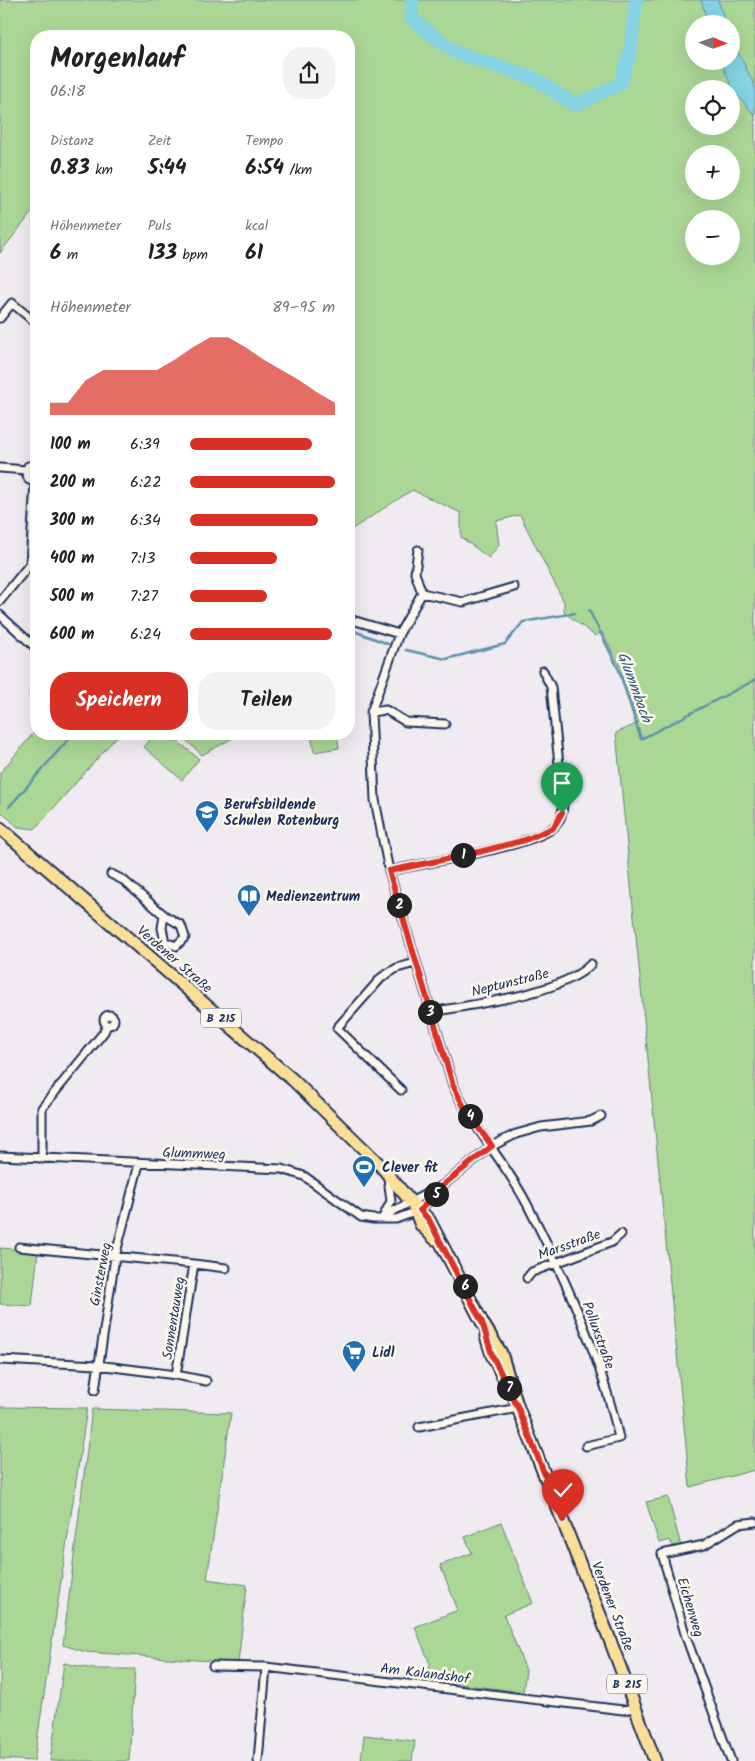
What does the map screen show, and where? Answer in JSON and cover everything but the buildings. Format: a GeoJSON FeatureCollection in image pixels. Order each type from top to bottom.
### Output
{"type":"FeatureCollection","features":[{"type":"Feature","properties":{"kind":"main road","name":"Verdener Straße"},"geometry":{"type":"LineString","coordinates":[[0,828],[293,1080],[387,1172],[416,1208],[429,1220],[482,1322],[501,1352],[518,1408],[617,1657],[634,1708],[655,1761]]}},
{"type":"Feature","properties":{"kind":"street"},"geometry":{"type":"LineString","coordinates":[[0,318],[12,302],[30,318]]}},
{"type":"Feature","properties":{"kind":"street"},"geometry":{"type":"LineString","coordinates":[[0,468],[26,470],[30,466]]}},
{"type":"Feature","properties":{"kind":"street"},"geometry":{"type":"LineString","coordinates":[[26,470],[28,479],[30,480]]}},
{"type":"Feature","properties":{"kind":"street"},"geometry":{"type":"LineString","coordinates":[[418,550],[415,573],[422,592],[399,634],[372,712],[386,710],[406,722],[445,724]]}},
{"type":"Feature","properties":{"kind":"street"},"geometry":{"type":"LineString","coordinates":[[0,601],[30,564]]}},
{"type":"Feature","properties":{"kind":"street"},"geometry":{"type":"LineString","coordinates":[[422,592],[463,602],[514,587]]}},
{"type":"Feature","properties":{"kind":"street"},"geometry":{"type":"LineString","coordinates":[[0,615],[30,642]]}},
{"type":"Feature","properties":{"kind":"street"},"geometry":{"type":"LineString","coordinates":[[355,621],[399,634]]}},
{"type":"Feature","properties":{"kind":"street"},"geometry":{"type":"LineString","coordinates":[[389,871],[475,853],[525,840],[556,825],[562,813],[564,803],[551,688],[543,671]]}},
{"type":"Feature","properties":{"kind":"street","name":"Polluxstraße"},"geometry":{"type":"LineString","coordinates":[[372,712],[375,800],[389,871],[430,1012],[459,1099],[492,1146],[556,1262],[585,1330],[619,1438],[586,1446]]}},
{"type":"Feature","properties":{"kind":"street"},"geometry":{"type":"LineString","coordinates":[[111,874],[137,891],[164,915]]}},
{"type":"Feature","properties":{"kind":"street"},"geometry":{"type":"LineString","coordinates":[[401,1090],[337,1028],[382,977],[397,968],[415,963]]}},
{"type":"Feature","properties":{"kind":"street","name":"Neptunstraße"},"geometry":{"type":"LineString","coordinates":[[430,1012],[544,988],[576,977],[591,964]]}},
{"type":"Feature","properties":{"kind":"street"},"geometry":{"type":"LineString","coordinates":[[42,1159],[42,1108],[108,1025]]}},
{"type":"Feature","properties":{"kind":"street"},"geometry":{"type":"LineString","coordinates":[[373,1219],[416,1208],[492,1146],[516,1134],[541,1127],[591,1121],[601,1116]]}},
{"type":"Feature","properties":{"kind":"street","name":"Glummweg"},"geometry":{"type":"LineString","coordinates":[[0,1156],[139,1164],[250,1167],[294,1172],[315,1183],[355,1213],[373,1219],[396,1219],[416,1208]]}},
{"type":"Feature","properties":{"kind":"street","name":"Ginsterweg"},"geometry":{"type":"LineString","coordinates":[[95,1390],[97,1365],[115,1257],[139,1164]]}},
{"type":"Feature","properties":{"kind":"street"},"geometry":{"type":"LineString","coordinates":[[384,1216],[391,1201],[387,1172]]}},
{"type":"Feature","properties":{"kind":"street"},"geometry":{"type":"LineString","coordinates":[[416,1208],[443,1185]]}},
{"type":"Feature","properties":{"kind":"street","name":"Marsstraße"},"geometry":{"type":"LineString","coordinates":[[526,1278],[532,1272],[612,1242],[621,1234]]}},
{"type":"Feature","properties":{"kind":"street","name":"Sonnentauweg"},"geometry":{"type":"LineString","coordinates":[[19,1247],[226,1268]]}},
{"type":"Feature","properties":{"kind":"street","name":"Sonnentauweg"},"geometry":{"type":"LineString","coordinates":[[176,1375],[194,1264]]}},
{"type":"Feature","properties":{"kind":"street","name":"Sonnentauweg"},"geometry":{"type":"LineString","coordinates":[[0,1360],[97,1365],[176,1375],[206,1381]]}},
{"type":"Feature","properties":{"kind":"street"},"geometry":{"type":"LineString","coordinates":[[419,1428],[518,1408]]}},
{"type":"Feature","properties":{"kind":"street","name":"Eichenweg"},"geometry":{"type":"LineString","coordinates":[[731,1761],[686,1637],[662,1554],[704,1546],[738,1524],[755,1522]]}},
{"type":"Feature","properties":{"kind":"street","name":"Am Kalandshof"},"geometry":{"type":"LineString","coordinates":[[213,1666],[266,1667],[622,1710],[634,1708]]}},
{"type":"Feature","properties":{"kind":"street"},"geometry":{"type":"LineString","coordinates":[[258,1761],[266,1667]]}},
{"type":"Feature","properties":{"kind":"green space"},"geometry":{"type":"Polygon","coordinates":[[[0,0],[755,0],[755,1470],[690,1487],[616,733],[638,723],[621,669],[602,632],[595,636],[564,612],[564,602],[520,515],[496,521],[499,545],[489,558],[461,537],[461,513],[412,490],[355,527],[355,30],[30,30],[30,215],[0,253],[0,0]]]}},
{"type":"Feature","properties":{"kind":"green space"},"geometry":{"type":"Polygon","coordinates":[[[30,737],[30,740],[114,740],[35,829],[18,827],[0,811],[0,773],[30,737]]]}},
{"type":"Feature","properties":{"kind":"green space"},"geometry":{"type":"Polygon","coordinates":[[[150,740],[176,740],[199,759],[182,780],[144,747],[150,740]]]}},
{"type":"Feature","properties":{"kind":"green space"},"geometry":{"type":"Polygon","coordinates":[[[186,740],[229,740],[202,755],[186,740]]]}},
{"type":"Feature","properties":{"kind":"green space"},"geometry":{"type":"Polygon","coordinates":[[[312,740],[338,740],[339,748],[314,752],[312,740]]]}},
{"type":"Feature","properties":{"kind":"green space"},"geometry":{"type":"Polygon","coordinates":[[[0,1248],[38,1251],[32,1306],[0,1304],[0,1248]]]}},
{"type":"Feature","properties":{"kind":"green space"},"geometry":{"type":"Polygon","coordinates":[[[0,1407],[87,1408],[34,1761],[0,1759],[0,1407]]]}},
{"type":"Feature","properties":{"kind":"green space"},"geometry":{"type":"Polygon","coordinates":[[[92,1409],[231,1413],[207,1579],[247,1585],[238,1663],[86,1652],[63,1645],[92,1409]]]}},
{"type":"Feature","properties":{"kind":"green space"},"geometry":{"type":"Polygon","coordinates":[[[668,1497],[681,1546],[674,1547],[669,1540],[659,1543],[646,1502],[668,1497]]]}},
{"type":"Feature","properties":{"kind":"green space"},"geometry":{"type":"Polygon","coordinates":[[[501,1522],[533,1603],[504,1615],[526,1670],[523,1692],[428,1680],[430,1664],[415,1627],[458,1610],[440,1565],[472,1553],[465,1537],[501,1522]]]}},
{"type":"Feature","properties":{"kind":"green space"},"geometry":{"type":"Polygon","coordinates":[[[64,1663],[93,1669],[135,1669],[129,1761],[50,1761],[64,1663]]]}},
{"type":"Feature","properties":{"kind":"green space"},"geometry":{"type":"Polygon","coordinates":[[[364,1735],[415,1741],[412,1761],[361,1761],[364,1735]]]}},
{"type":"Feature","properties":{"kind":"water"},"geometry":{"type":"Polygon","coordinates":[[[701,0],[718,0],[723,15],[706,15],[701,0]]]}},
{"type":"Feature","properties":{"kind":"water"},"geometry":{"type":"Polygon","coordinates":[[[740,56],[755,86],[755,114],[740,98],[740,80],[729,80],[725,70],[740,70],[740,56]]]}},
{"type":"Feature","properties":{"kind":"waterway"},"geometry":{"type":"LineString","coordinates":[[412,0],[412,19],[455,52],[533,78],[575,105],[620,84],[630,54],[636,0]]}},
{"type":"Feature","properties":{"kind":"waterway","name":"Glummbach"},"geometry":{"type":"LineString","coordinates":[[589,610],[619,670],[641,739],[755,680]]}},
{"type":"Feature","properties":{"kind":"waterway","name":"Glummbach"},"geometry":{"type":"LineString","coordinates":[[406,650],[446,659],[505,644],[523,622],[575,613]]}},
{"type":"Feature","properties":{"kind":"waterway","name":"Glummbach"},"geometry":{"type":"LineString","coordinates":[[355,631],[388,644]]}},
{"type":"Feature","properties":{"kind":"waterway","name":"Glummbach"},"geometry":{"type":"LineString","coordinates":[[9,807],[68,740]]}},
{"type":"Feature","properties":{"kind":"place","name":"Berufsbildende Schulen Rotenburg"},"geometry":{"type":"Point","coordinates":[207,833]}},
{"type":"Feature","properties":{"kind":"place","name":"Medienzentrum"},"geometry":{"type":"Point","coordinates":[249,917]}},
{"type":"Feature","properties":{"kind":"place","name":"Clever fit"},"geometry":{"type":"Point","coordinates":[364,1188]}},
{"type":"Feature","properties":{"kind":"place","name":"Lidl"},"geometry":{"type":"Point","coordinates":[354,1373]}},
{"type":"Feature","properties":{"kind":"route"},"geometry":{"type":"LineString","coordinates":[[562,813],[553,828],[525,840],[475,853],[389,871],[453,1085],[466,1111],[492,1146],[443,1185],[420,1210],[429,1220],[482,1322],[492,1355],[518,1408],[563,1520]]}}]}
